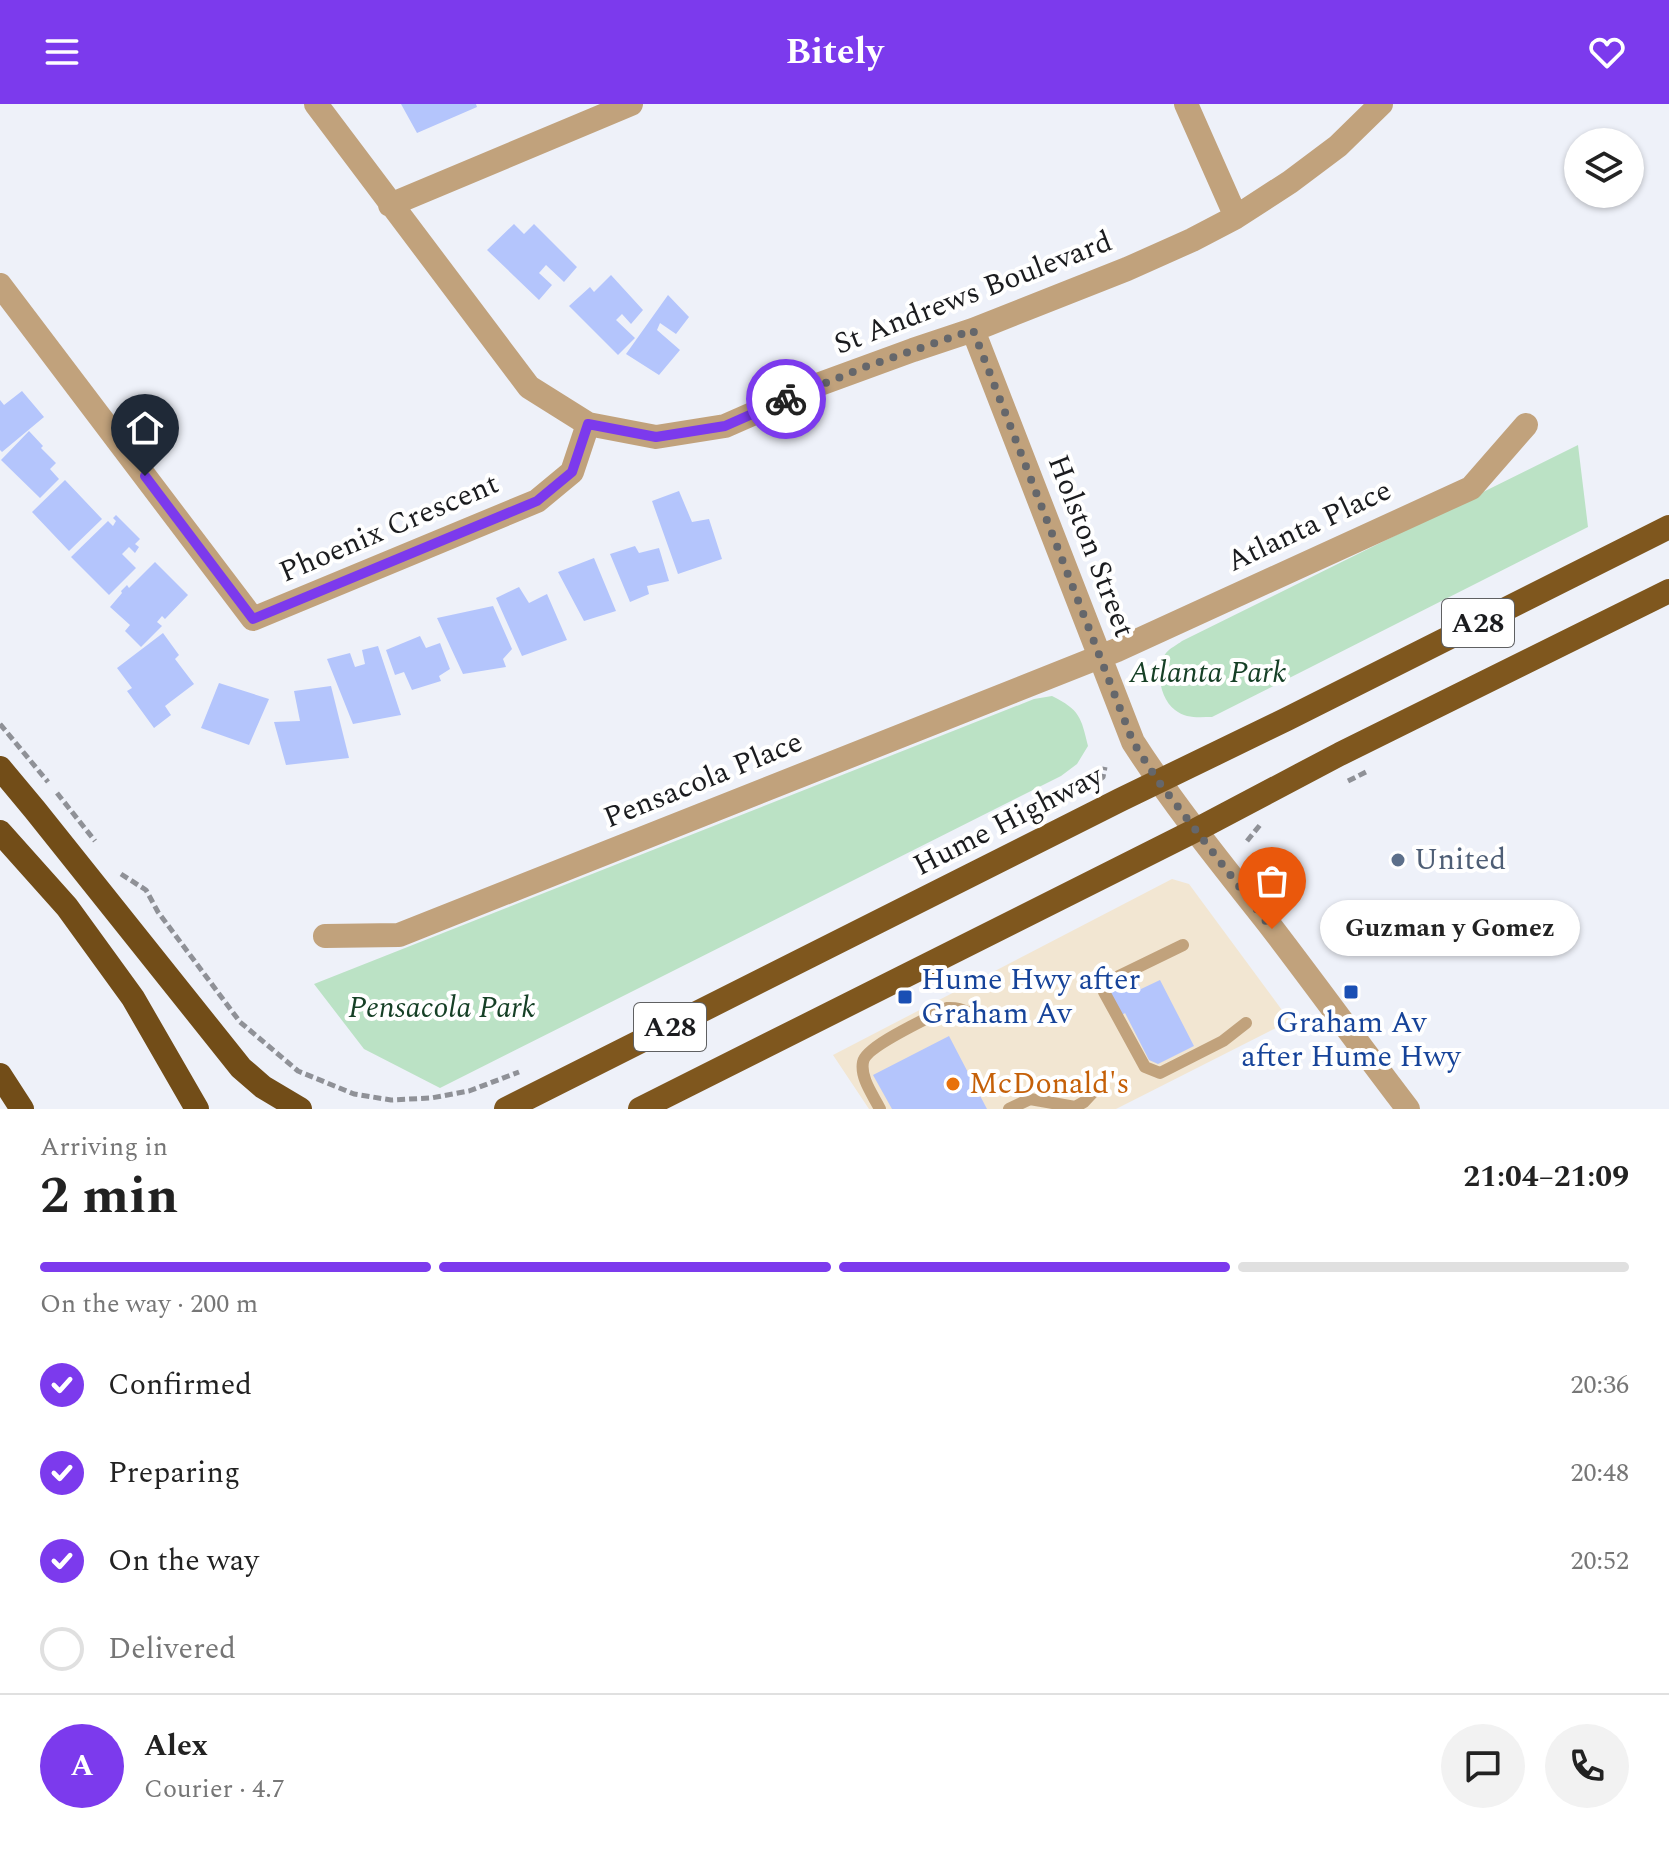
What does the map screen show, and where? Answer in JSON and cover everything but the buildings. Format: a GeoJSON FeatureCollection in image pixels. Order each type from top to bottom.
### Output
{"type":"FeatureCollection","features":[{"type":"Feature","properties":{"kind":"highway","name":"Hume Highway"},"geometry":{"type":"LineString","coordinates":[[506,1109],[1669,527]]}},
{"type":"Feature","properties":{"kind":"highway","name":"A28"},"geometry":{"type":"LineString","coordinates":[[640,1109],[1669,591]]}},
{"type":"Feature","properties":{"kind":"highway"},"geometry":{"type":"LineString","coordinates":[[0,768],[241,1068],[263,1087],[300,1109]]}},
{"type":"Feature","properties":{"kind":"highway"},"geometry":{"type":"LineString","coordinates":[[0,832],[67,907],[125,987],[197,1109]]}},
{"type":"Feature","properties":{"kind":"highway"},"geometry":{"type":"LineString","coordinates":[[0,1075],[22,1109]]}},
{"type":"Feature","properties":{"kind":"street","name":"St Andrews Boulevard"},"geometry":{"type":"LineString","coordinates":[[316,104],[529,387],[588,424],[656,437],[725,426],[831,380],[973,330],[1192,240],[1236,217],[1290,182],[1338,146],[1381,104]]}},
{"type":"Feature","properties":{"kind":"street"},"geometry":{"type":"LineString","coordinates":[[390,205],[631,104]]}},
{"type":"Feature","properties":{"kind":"street"},"geometry":{"type":"LineString","coordinates":[[1186,104],[1236,217]]}},
{"type":"Feature","properties":{"kind":"street","name":"Phoenix Crescent"},"geometry":{"type":"LineString","coordinates":[[0,285],[253,619],[537,501],[572,472],[588,424]]}},
{"type":"Feature","properties":{"kind":"street","name":"Holston Street"},"geometry":{"type":"LineString","coordinates":[[973,330],[1133,742],[1158,781],[1408,1109]]}},
{"type":"Feature","properties":{"kind":"street","name":"Atlanta Place"},"geometry":{"type":"LineString","coordinates":[[1099,657],[1471,488],[1526,425]]}},
{"type":"Feature","properties":{"kind":"street","name":"Pensacola Place"},"geometry":{"type":"LineString","coordinates":[[325,936],[399,935],[1099,657]]}},
{"type":"Feature","properties":{"kind":"lane"},"geometry":{"type":"LineString","coordinates":[[1183,945],[1109,981],[1104,992],[1145,1067],[1160,1073],[1223,1041],[1246,1023]]}},
{"type":"Feature","properties":{"kind":"lane"},"geometry":{"type":"LineString","coordinates":[[880,1109],[866,1081],[862,1064],[866,1054],[947,1008],[959,1007],[974,1016],[984,1017]]}},
{"type":"Feature","properties":{"kind":"lane"},"geometry":{"type":"LineString","coordinates":[[1013,1109],[1030,1099],[1075,1108],[1097,1088]]}},
{"type":"Feature","properties":{"kind":"path"},"geometry":{"type":"LineString","coordinates":[[0,724],[101,848]]}},
{"type":"Feature","properties":{"kind":"path"},"geometry":{"type":"LineString","coordinates":[[1089,785],[1103,777],[1105,767]]}},
{"type":"Feature","properties":{"kind":"path"},"geometry":{"type":"LineString","coordinates":[[117,870],[146,890],[158,912],[240,1022],[298,1071],[354,1094],[391,1100],[431,1098],[469,1091],[524,1070]]}},
{"type":"Feature","properties":{"kind":"shaded area"},"geometry":{"type":"Polygon","coordinates":[[[1172,879],[1189,884],[1290,1021],[1116,1109],[869,1109],[833,1055],[1172,879]]]}},
{"type":"Feature","properties":{"kind":"green space","name":"Atlanta Park"},"geometry":{"type":"Polygon","coordinates":[[[1578,445],[1588,527],[1212,717],[1184,715],[1166,699],[1160,683],[1162,659],[1182,641],[1578,445]]]}},
{"type":"Feature","properties":{"kind":"green space","name":"Pensacola Park"},"geometry":{"type":"Polygon","coordinates":[[[1052,696],[1078,715],[1088,746],[1077,764],[1061,776],[440,1088],[364,1049],[314,984],[1034,699],[1052,696]]]}},
{"type":"Feature","properties":{"kind":"way so far"},"geometry":{"type":"LineString","coordinates":[[786,399],[865,367],[973,330],[1133,742],[1158,781],[1272,929]]}},
{"type":"Feature","properties":{"kind":"place","name":"United"},"geometry":{"type":"Point","coordinates":[1398,860]}},
{"type":"Feature","properties":{"kind":"place","name":"Guzman y Gomez"},"geometry":{"type":"Point","coordinates":[1272,929]}},
{"type":"Feature","properties":{"kind":"place","name":"Graham Av after Hume Hwy"},"geometry":{"type":"Point","coordinates":[1351,992]}},
{"type":"Feature","properties":{"kind":"place","name":"Hume Hwy after Graham Av"},"geometry":{"type":"Point","coordinates":[905,997]}},
{"type":"Feature","properties":{"kind":"place","name":"McDonald's"},"geometry":{"type":"Point","coordinates":[953,1084]}},
{"type":"Feature","properties":{"kind":"route"},"geometry":{"type":"LineString","coordinates":[[145,476],[253,619],[537,501],[572,472],[588,424],[656,437],[725,426],[786,399]]}}]}
